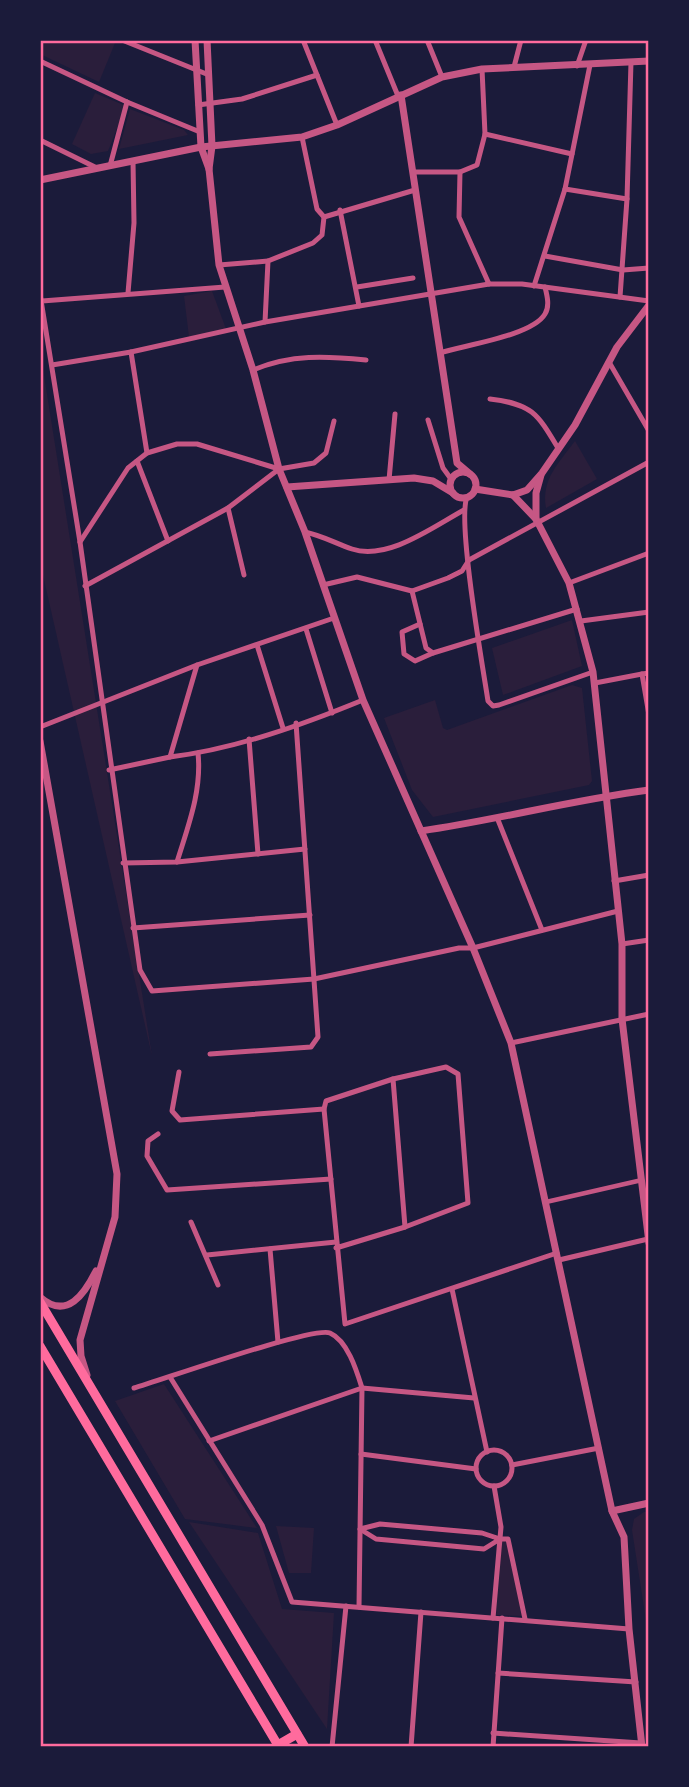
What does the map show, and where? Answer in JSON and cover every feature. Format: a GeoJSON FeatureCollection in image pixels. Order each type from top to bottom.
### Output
{"type":"FeatureCollection","features":[{"type":"Feature","properties":{"kind":"highway"},"geometry":{"type":"LineString","coordinates":[[40,1303],[305,1747]]}},
{"type":"Feature","properties":{"kind":"highway"},"geometry":{"type":"LineString","coordinates":[[40,1346],[279,1746],[297,1734]]}},
{"type":"Feature","properties":{"kind":"street"},"geometry":{"type":"LineString","coordinates":[[122,40],[209,75]]}},
{"type":"Feature","properties":{"kind":"street"},"geometry":{"type":"LineString","coordinates":[[195,40],[201,147],[209,169]]}},
{"type":"Feature","properties":{"kind":"street"},"geometry":{"type":"LineString","coordinates":[[207,40],[212,146],[209,169],[219,265],[225,287],[253,370],[279,469],[305,532],[363,700],[473,948],[511,1043],[612,1511],[624,1537],[629,1629],[642,1745],[494,1733]]}},
{"type":"Feature","properties":{"kind":"street"},"geometry":{"type":"LineString","coordinates":[[303,40],[337,125]]}},
{"type":"Feature","properties":{"kind":"street"},"geometry":{"type":"LineString","coordinates":[[375,40],[400,96],[457,463],[475,481],[475,489],[467,498],[464,510],[488,702],[493,705],[593,672]]}},
{"type":"Feature","properties":{"kind":"street"},"geometry":{"type":"LineString","coordinates":[[427,40],[442,77]]}},
{"type":"Feature","properties":{"kind":"street"},"geometry":{"type":"LineString","coordinates":[[514,67],[521,40]]}},
{"type":"Feature","properties":{"kind":"street"},"geometry":{"type":"LineString","coordinates":[[578,66],[585,40]]}},
{"type":"Feature","properties":{"kind":"street"},"geometry":{"type":"LineString","coordinates":[[40,61],[127,102],[200,132]]}},
{"type":"Feature","properties":{"kind":"street"},"geometry":{"type":"LineString","coordinates":[[40,180],[201,147],[302,136],[337,125],[442,77],[482,69],[649,61]]}},
{"type":"Feature","properties":{"kind":"street"},"geometry":{"type":"LineString","coordinates":[[620,297],[627,199],[631,62]]}},
{"type":"Feature","properties":{"kind":"street"},"geometry":{"type":"LineString","coordinates":[[534,286],[565,189],[590,65]]}},
{"type":"Feature","properties":{"kind":"street"},"geometry":{"type":"LineString","coordinates":[[413,172],[460,172],[477,165],[485,134],[482,69]]}},
{"type":"Feature","properties":{"kind":"street"},"geometry":{"type":"LineString","coordinates":[[198,106],[242,99],[317,75]]}},
{"type":"Feature","properties":{"kind":"street"},"geometry":{"type":"LineString","coordinates":[[110,166],[127,102]]}},
{"type":"Feature","properties":{"kind":"street"},"geometry":{"type":"LineString","coordinates":[[485,134],[572,154]]}},
{"type":"Feature","properties":{"kind":"street"},"geometry":{"type":"LineString","coordinates":[[219,265],[268,261],[313,243],[322,235],[324,217],[317,209],[302,136]]}},
{"type":"Feature","properties":{"kind":"street"},"geometry":{"type":"LineString","coordinates":[[40,140],[98,169]]}},
{"type":"Feature","properties":{"kind":"street"},"geometry":{"type":"LineString","coordinates":[[128,293],[134,223],[133,161]]}},
{"type":"Feature","properties":{"kind":"street"},"geometry":{"type":"LineString","coordinates":[[460,172],[459,217],[489,285]]}},
{"type":"Feature","properties":{"kind":"street"},"geometry":{"type":"LineString","coordinates":[[565,189],[627,199]]}},
{"type":"Feature","properties":{"kind":"street"},"geometry":{"type":"LineString","coordinates":[[324,217],[340,210],[415,190]]}},
{"type":"Feature","properties":{"kind":"street"},"geometry":{"type":"LineString","coordinates":[[340,210],[359,306]]}},
{"type":"Feature","properties":{"kind":"street"},"geometry":{"type":"LineString","coordinates":[[545,256],[623,270],[649,268]]}},
{"type":"Feature","properties":{"kind":"street"},"geometry":{"type":"LineString","coordinates":[[265,322],[268,261]]}},
{"type":"Feature","properties":{"kind":"street"},"geometry":{"type":"LineString","coordinates":[[357,287],[414,278]]}},
{"type":"Feature","properties":{"kind":"street"},"geometry":{"type":"LineString","coordinates":[[52,365],[131,352],[265,322],[489,285],[545,287],[649,303],[609,362],[542,474],[527,490],[513,495],[475,489]]}},
{"type":"Feature","properties":{"kind":"street"},"geometry":{"type":"LineString","coordinates":[[225,287],[41,297],[80,542],[100,705],[133,928],[140,970],[152,991],[314,979],[458,948],[473,948],[618,911]]}},
{"type":"Feature","properties":{"kind":"street"},"geometry":{"type":"LineString","coordinates":[[440,353],[529,326],[546,313],[548,299],[545,287]]}},
{"type":"Feature","properties":{"kind":"street"},"geometry":{"type":"LineString","coordinates":[[131,352],[147,453]]}},
{"type":"Feature","properties":{"kind":"street"},"geometry":{"type":"LineString","coordinates":[[253,370],[275,361],[310,356],[366,360]]}},
{"type":"Feature","properties":{"kind":"street"},"geometry":{"type":"LineString","coordinates":[[609,362],[649,431]]}},
{"type":"Feature","properties":{"kind":"street"},"geometry":{"type":"LineString","coordinates":[[490,399],[517,402],[533,410],[558,448]]}},
{"type":"Feature","properties":{"kind":"street"},"geometry":{"type":"LineString","coordinates":[[389,480],[395,414]]}},
{"type":"Feature","properties":{"kind":"street"},"geometry":{"type":"LineString","coordinates":[[428,420],[443,468],[451,479],[453,493]]}},
{"type":"Feature","properties":{"kind":"street"},"geometry":{"type":"LineString","coordinates":[[80,542],[128,468],[147,453],[177,444],[197,444],[279,469],[322,459],[334,421]]}},
{"type":"Feature","properties":{"kind":"street"},"geometry":{"type":"LineString","coordinates":[[137,461],[168,541]]}},
{"type":"Feature","properties":{"kind":"street"},"geometry":{"type":"LineString","coordinates":[[323,585],[357,577],[412,591],[455,574],[470,560],[649,462]]}},
{"type":"Feature","properties":{"kind":"street"},"geometry":{"type":"LineString","coordinates":[[85,586],[228,508],[279,469]]}},
{"type":"Feature","properties":{"kind":"street"},"geometry":{"type":"LineString","coordinates":[[451,479],[459,473],[470,474]]}},
{"type":"Feature","properties":{"kind":"street"},"geometry":{"type":"LineString","coordinates":[[537,522],[536,493],[542,474]]}},
{"type":"Feature","properties":{"kind":"street"},"geometry":{"type":"LineString","coordinates":[[288,487],[424,479],[467,498]]}},
{"type":"Feature","properties":{"kind":"street"},"geometry":{"type":"LineString","coordinates":[[207,1255],[336,1245],[405,1227],[464,1206],[470,1197],[458,1074],[446,1067],[331,1097],[324,1109],[336,1245],[345,1324],[558,1256],[649,1241],[622,1019],[622,944],[604,796],[595,682],[569,583],[537,522],[513,495]]}},
{"type":"Feature","properties":{"kind":"street"},"geometry":{"type":"LineString","coordinates":[[228,508],[244,575]]}},
{"type":"Feature","properties":{"kind":"street"},"geometry":{"type":"LineString","coordinates":[[305,532],[326,536],[354,550],[381,549],[407,540],[464,510]]}},
{"type":"Feature","properties":{"kind":"street"},"geometry":{"type":"LineString","coordinates":[[569,583],[649,553]]}},
{"type":"Feature","properties":{"kind":"street"},"geometry":{"type":"LineString","coordinates":[[412,591],[426,648],[433,653]]}},
{"type":"Feature","properties":{"kind":"street"},"geometry":{"type":"LineString","coordinates":[[420,624],[402,632],[404,654],[407,659],[415,661],[433,653],[480,641],[577,609]]}},
{"type":"Feature","properties":{"kind":"street"},"geometry":{"type":"LineString","coordinates":[[581,621],[649,612]]}},
{"type":"Feature","properties":{"kind":"street"},"geometry":{"type":"LineString","coordinates":[[40,727],[197,665],[334,618]]}},
{"type":"Feature","properties":{"kind":"street"},"geometry":{"type":"LineString","coordinates":[[306,629],[332,713]]}},
{"type":"Feature","properties":{"kind":"street"},"geometry":{"type":"LineString","coordinates":[[257,645],[283,728]]}},
{"type":"Feature","properties":{"kind":"street"},"geometry":{"type":"LineString","coordinates":[[170,757],[197,665]]}},
{"type":"Feature","properties":{"kind":"street"},"geometry":{"type":"LineString","coordinates":[[595,682],[645,674],[649,715]]}},
{"type":"Feature","properties":{"kind":"street"},"geometry":{"type":"LineString","coordinates":[[109,770],[198,753],[249,739],[332,713],[363,700]]}},
{"type":"Feature","properties":{"kind":"street"},"geometry":{"type":"LineString","coordinates":[[210,1055],[311,1047],[316,1044],[318,1037],[296,723]]}},
{"type":"Feature","properties":{"kind":"street"},"geometry":{"type":"LineString","coordinates":[[249,739],[258,854]]}},
{"type":"Feature","properties":{"kind":"street"},"geometry":{"type":"LineString","coordinates":[[40,741],[117,1174],[115,1217],[80,1344],[82,1361],[94,1396]]}},
{"type":"Feature","properties":{"kind":"street"},"geometry":{"type":"LineString","coordinates":[[177,862],[196,801],[201,774],[198,753]]}},
{"type":"Feature","properties":{"kind":"street"},"geometry":{"type":"LineString","coordinates":[[421,831],[498,820],[604,796],[649,790]]}},
{"type":"Feature","properties":{"kind":"street"},"geometry":{"type":"LineString","coordinates":[[498,820],[542,930]]}},
{"type":"Feature","properties":{"kind":"street"},"geometry":{"type":"LineString","coordinates":[[123,863],[177,862],[305,849]]}},
{"type":"Feature","properties":{"kind":"street"},"geometry":{"type":"LineString","coordinates":[[614,881],[649,875]]}},
{"type":"Feature","properties":{"kind":"street"},"geometry":{"type":"LineString","coordinates":[[133,928],[310,915]]}},
{"type":"Feature","properties":{"kind":"street"},"geometry":{"type":"LineString","coordinates":[[622,944],[649,940]]}},
{"type":"Feature","properties":{"kind":"street"},"geometry":{"type":"LineString","coordinates":[[511,1043],[649,1014]]}},
{"type":"Feature","properties":{"kind":"street"},"geometry":{"type":"LineString","coordinates":[[179,1072],[172,1111],[180,1120],[324,1109]]}},
{"type":"Feature","properties":{"kind":"street"},"geometry":{"type":"LineString","coordinates":[[393,1079],[405,1227]]}},
{"type":"Feature","properties":{"kind":"street"},"geometry":{"type":"LineString","coordinates":[[158,1134],[148,1141],[147,1156],[167,1190],[331,1179]]}},
{"type":"Feature","properties":{"kind":"street"},"geometry":{"type":"LineString","coordinates":[[545,1202],[642,1180]]}},
{"type":"Feature","properties":{"kind":"street"},"geometry":{"type":"LineString","coordinates":[[191,1222],[218,1285]]}},
{"type":"Feature","properties":{"kind":"street"},"geometry":{"type":"LineString","coordinates":[[270,1249],[278,1342]]}},
{"type":"Feature","properties":{"kind":"street"},"geometry":{"type":"LineString","coordinates":[[40,1297],[57,1306],[76,1302],[84,1294],[105,1255]]}},
{"type":"Feature","properties":{"kind":"street"},"geometry":{"type":"LineString","coordinates":[[452,1289],[487,1452]]}},
{"type":"Feature","properties":{"kind":"street"},"geometry":{"type":"LineString","coordinates":[[134,1388],[278,1342],[330,1333],[336,1337],[355,1366],[362,1388],[359,1607]]}},
{"type":"Feature","properties":{"kind":"street"},"geometry":{"type":"LineString","coordinates":[[170,1377],[262,1525],[292,1602],[629,1629]]}},
{"type":"Feature","properties":{"kind":"street"},"geometry":{"type":"LineString","coordinates":[[209,1441],[362,1388],[474,1398]]}},
{"type":"Feature","properties":{"kind":"street"},"geometry":{"type":"LineString","coordinates":[[512,1465],[599,1448]]}},
{"type":"Feature","properties":{"kind":"street"},"geometry":{"type":"LineString","coordinates":[[487,1452],[503,1452],[512,1465],[508,1480],[494,1486],[484,1483],[476,1469],[479,1459],[487,1452]]}},
{"type":"Feature","properties":{"kind":"street"},"geometry":{"type":"LineString","coordinates":[[361,1454],[476,1469]]}},
{"type":"Feature","properties":{"kind":"street"},"geometry":{"type":"LineString","coordinates":[[494,1486],[501,1527],[494,1618]]}},
{"type":"Feature","properties":{"kind":"street"},"geometry":{"type":"LineString","coordinates":[[612,1511],[649,1503]]}},
{"type":"Feature","properties":{"kind":"street"},"geometry":{"type":"LineString","coordinates":[[359,1529],[380,1524],[482,1533],[508,1539],[525,1619]]}},
{"type":"Feature","properties":{"kind":"street"},"geometry":{"type":"LineString","coordinates":[[359,1529],[376,1539],[484,1549],[500,1539]]}},
{"type":"Feature","properties":{"kind":"street"},"geometry":{"type":"LineString","coordinates":[[332,1747],[346,1606]]}},
{"type":"Feature","properties":{"kind":"street"},"geometry":{"type":"LineString","coordinates":[[411,1747],[421,1612]]}},
{"type":"Feature","properties":{"kind":"street"},"geometry":{"type":"LineString","coordinates":[[493,1747],[502,1618]]}},
{"type":"Feature","properties":{"kind":"street"},"geometry":{"type":"LineString","coordinates":[[498,1673],[636,1682]]}},
{"type":"Feature","properties":{"kind":"shaded area"},"geometry":{"type":"Polygon","coordinates":[[[40,40],[107,40],[115,43],[99,82],[40,54],[40,40]]]}},
{"type":"Feature","properties":{"kind":"shaded area"},"geometry":{"type":"Polygon","coordinates":[[[95,93],[126,106],[108,151],[91,154],[72,144],[95,93]]]}},
{"type":"Feature","properties":{"kind":"shaded area"},"geometry":{"type":"Polygon","coordinates":[[[130,109],[184,130],[188,135],[119,149],[130,109]]]}},
{"type":"Feature","properties":{"kind":"shaded area"},"geometry":{"type":"Polygon","coordinates":[[[212,291],[226,329],[189,337],[184,296],[212,291]]]}},
{"type":"Feature","properties":{"kind":"shaded area"},"geometry":{"type":"Polygon","coordinates":[[[40,350],[152,1056],[40,562],[40,350]]]}},
{"type":"Feature","properties":{"kind":"shaded area"},"geometry":{"type":"Polygon","coordinates":[[[575,441],[597,479],[546,508],[546,488],[549,480],[557,464],[575,441]]]}},
{"type":"Feature","properties":{"kind":"shaded area"},"geometry":{"type":"Polygon","coordinates":[[[572,620],[582,666],[503,695],[492,648],[572,620]]]}},
{"type":"Feature","properties":{"kind":"shaded area"},"geometry":{"type":"Polygon","coordinates":[[[572,685],[582,688],[592,781],[589,785],[433,817],[412,790],[384,718],[435,700],[443,728],[447,730],[572,685]]]}},
{"type":"Feature","properties":{"kind":"shaded area"},"geometry":{"type":"Polygon","coordinates":[[[164,1384],[257,1528],[185,1519],[115,1401],[164,1384]]]}},
{"type":"Feature","properties":{"kind":"shaded area"},"geometry":{"type":"Polygon","coordinates":[[[644,1512],[649,1512],[649,1640],[632,1530],[634,1519],[644,1512]]]}},
{"type":"Feature","properties":{"kind":"shaded area"},"geometry":{"type":"Polygon","coordinates":[[[189,1522],[258,1533],[282,1609],[334,1613],[327,1729],[189,1522]]]}},
{"type":"Feature","properties":{"kind":"shaded area"},"geometry":{"type":"Polygon","coordinates":[[[276,1526],[314,1528],[311,1573],[289,1573],[276,1526]]]}},
{"type":"Feature","properties":{"kind":"shaded area"},"geometry":{"type":"Polygon","coordinates":[[[502,1541],[506,1541],[522,1616],[496,1615],[502,1541]]]}}]}
